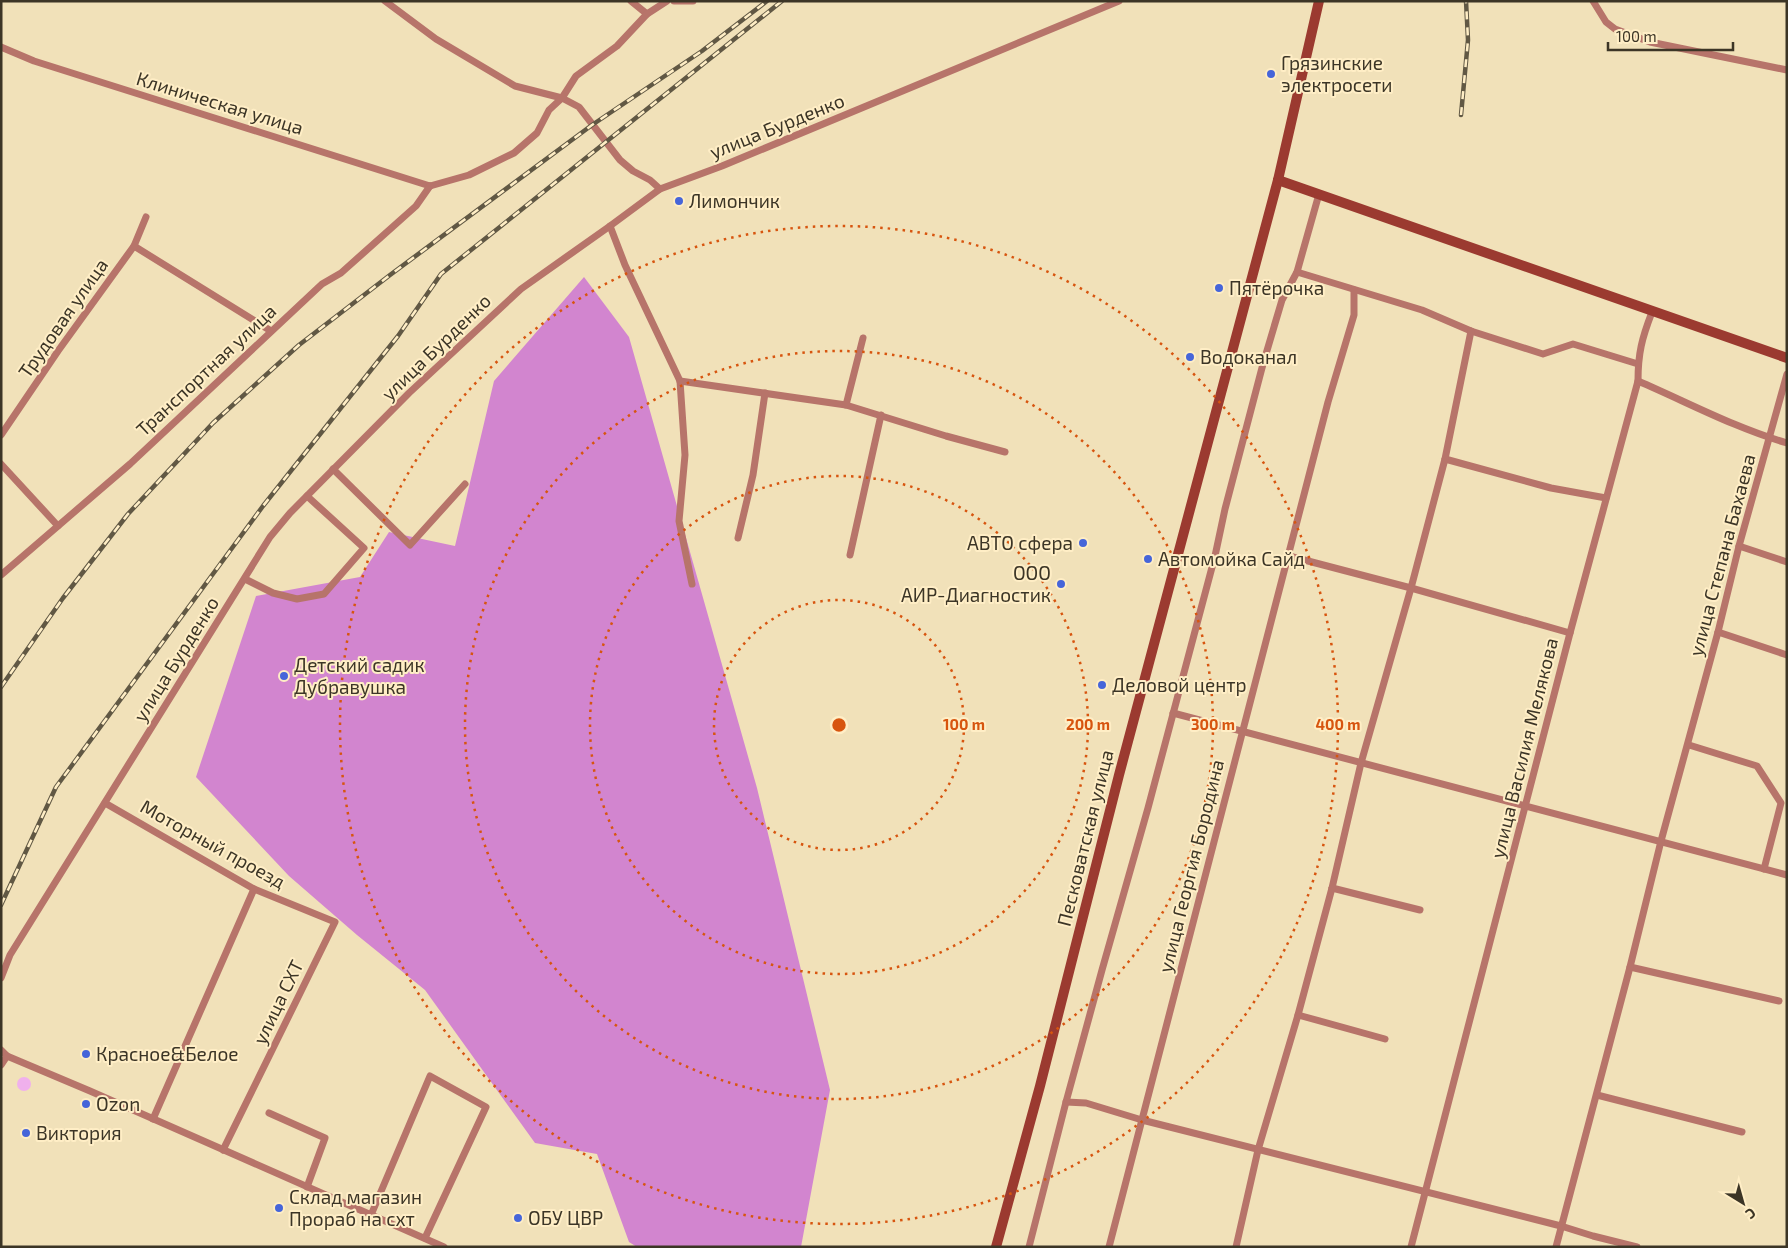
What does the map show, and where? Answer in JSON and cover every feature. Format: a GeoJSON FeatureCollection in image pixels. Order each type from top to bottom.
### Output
{"type":"FeatureCollection","features":[{"type":"Feature","properties":{"kind":"main road","name":"Песковатская улица"},"geometry":{"type":"LineString","coordinates":[[996,1247],[1040,1086],[1119,774],[1278,180],[1319,1]]}},
{"type":"Feature","properties":{"kind":"main road"},"geometry":{"type":"LineString","coordinates":[[1278,180],[1787,358]]}},
{"type":"Feature","properties":{"kind":"street"},"geometry":{"type":"LineString","coordinates":[[385,1],[436,39],[515,86],[562,98],[579,107],[620,160],[660,189]]}},
{"type":"Feature","properties":{"kind":"street"},"geometry":{"type":"LineString","coordinates":[[631,1],[647,14]]}},
{"type":"Feature","properties":{"kind":"street"},"geometry":{"type":"LineString","coordinates":[[430,186],[469,175],[514,153],[537,132],[549,110],[562,98],[576,76],[617,46],[647,14],[667,1]]}},
{"type":"Feature","properties":{"kind":"street"},"geometry":{"type":"LineString","coordinates":[[674,1],[692,1]]}},
{"type":"Feature","properties":{"kind":"street","name":"улица Бурденко"},"geometry":{"type":"LineString","coordinates":[[1,978],[10,955],[106,804],[270,537],[306,496],[410,393],[520,289],[660,189],[722,166],[1119,1]]}},
{"type":"Feature","properties":{"kind":"street"},"geometry":{"type":"LineString","coordinates":[[1593,1],[1606,22],[1615,29],[1650,42],[1787,70]]}},
{"type":"Feature","properties":{"kind":"street","name":"Клиническая улица"},"geometry":{"type":"LineString","coordinates":[[1,47],[34,61],[430,186]]}},
{"type":"Feature","properties":{"kind":"street","name":"Транспортная улица"},"geometry":{"type":"LineString","coordinates":[[1,575],[130,464],[322,284],[340,273],[416,206],[430,186]]}},
{"type":"Feature","properties":{"kind":"street"},"geometry":{"type":"LineString","coordinates":[[1029,1247],[1066,1102],[1173,713],[1263,364],[1282,300],[1296,272],[1319,194]]}},
{"type":"Feature","properties":{"kind":"street","name":"Трудовая улица"},"geometry":{"type":"LineString","coordinates":[[1,436],[58,350],[134,246],[146,217]]}},
{"type":"Feature","properties":{"kind":"street"},"geometry":{"type":"LineString","coordinates":[[610,226],[625,265],[680,381],[685,456],[679,521],[692,584]]}},
{"type":"Feature","properties":{"kind":"street"},"geometry":{"type":"LineString","coordinates":[[134,246],[271,331]]}},
{"type":"Feature","properties":{"kind":"street"},"geometry":{"type":"LineString","coordinates":[[1296,272],[1422,310],[1471,331],[1543,354],[1573,344],[1638,364]]}},
{"type":"Feature","properties":{"kind":"street","name":"улица Георгия Бородина"},"geometry":{"type":"LineString","coordinates":[[1109,1247],[1200,902],[1328,402],[1354,315],[1354,290]]}},
{"type":"Feature","properties":{"kind":"street","name":"улица Василия Мелякова"},"geometry":{"type":"LineString","coordinates":[[1411,1247],[1570,633],[1638,381],[1641,340],[1652,312]]}},
{"type":"Feature","properties":{"kind":"street"},"geometry":{"type":"LineString","coordinates":[[1236,1247],[1258,1150],[1298,1015],[1332,888],[1361,763],[1445,460],[1471,331]]}},
{"type":"Feature","properties":{"kind":"street"},"geometry":{"type":"LineString","coordinates":[[846,405],[862,338]]}},
{"type":"Feature","properties":{"kind":"street","name":"улица Степана Бахаева"},"geometry":{"type":"LineString","coordinates":[[1556,1247],[1661,842],[1689,745],[1739,546],[1787,374]]}},
{"type":"Feature","properties":{"kind":"street"},"geometry":{"type":"LineString","coordinates":[[680,381],[846,405],[1004,452]]}},
{"type":"Feature","properties":{"kind":"street"},"geometry":{"type":"LineString","coordinates":[[1638,381],[1692,404],[1728,423],[1787,443]]}},
{"type":"Feature","properties":{"kind":"street"},"geometry":{"type":"LineString","coordinates":[[738,538],[753,476],[765,393]]}},
{"type":"Feature","properties":{"kind":"street"},"geometry":{"type":"LineString","coordinates":[[850,555],[881,415]]}},
{"type":"Feature","properties":{"kind":"street"},"geometry":{"type":"LineString","coordinates":[[1445,460],[1551,488],[1606,498]]}},
{"type":"Feature","properties":{"kind":"street"},"geometry":{"type":"LineString","coordinates":[[1,464],[58,526]]}},
{"type":"Feature","properties":{"kind":"street"},"geometry":{"type":"LineString","coordinates":[[333,470],[410,545],[465,484]]}},
{"type":"Feature","properties":{"kind":"street"},"geometry":{"type":"LineString","coordinates":[[245,578],[274,593],[297,598],[324,594],[364,548],[306,496]]}},
{"type":"Feature","properties":{"kind":"street"},"geometry":{"type":"LineString","coordinates":[[1739,546],[1787,562]]}},
{"type":"Feature","properties":{"kind":"street"},"geometry":{"type":"LineString","coordinates":[[1289,556],[1570,633]]}},
{"type":"Feature","properties":{"kind":"street"},"geometry":{"type":"LineString","coordinates":[[1718,632],[1787,655]]}},
{"type":"Feature","properties":{"kind":"street"},"geometry":{"type":"LineString","coordinates":[[1173,713],[1787,875]]}},
{"type":"Feature","properties":{"kind":"street"},"geometry":{"type":"LineString","coordinates":[[1689,745],[1757,766],[1782,803],[1764,870]]}},
{"type":"Feature","properties":{"kind":"street","name":"Моторный проезд"},"geometry":{"type":"LineString","coordinates":[[106,804],[254,889],[335,922]]}},
{"type":"Feature","properties":{"kind":"street"},"geometry":{"type":"LineString","coordinates":[[1332,888],[1420,910]]}},
{"type":"Feature","properties":{"kind":"street"},"geometry":{"type":"LineString","coordinates":[[153,1119],[254,889]]}},
{"type":"Feature","properties":{"kind":"street","name":"улица СХТ"},"geometry":{"type":"LineString","coordinates":[[223,1150],[335,922]]}},
{"type":"Feature","properties":{"kind":"street"},"geometry":{"type":"LineString","coordinates":[[1630,966],[1779,1001]]}},
{"type":"Feature","properties":{"kind":"street"},"geometry":{"type":"LineString","coordinates":[[1298,1015],[1385,1039]]}},
{"type":"Feature","properties":{"kind":"street"},"geometry":{"type":"LineString","coordinates":[[1,1050],[7,1056],[444,1247]]}},
{"type":"Feature","properties":{"kind":"street"},"geometry":{"type":"LineString","coordinates":[[1,1065],[7,1056]]}},
{"type":"Feature","properties":{"kind":"street"},"geometry":{"type":"LineString","coordinates":[[371,1214],[430,1076],[486,1107],[425,1238]]}},
{"type":"Feature","properties":{"kind":"street"},"geometry":{"type":"LineString","coordinates":[[1596,1095],[1742,1132]]}},
{"type":"Feature","properties":{"kind":"street"},"geometry":{"type":"LineString","coordinates":[[1066,1102],[1086,1103],[1142,1120],[1637,1247]]}},
{"type":"Feature","properties":{"kind":"street"},"geometry":{"type":"LineString","coordinates":[[269,1113],[325,1138],[307,1186]]}},
{"type":"Feature","properties":{"kind":"shaded area"},"geometry":{"type":"Polygon","coordinates":[[[584,277],[629,337],[757,788],[830,1090],[801,1247],[637,1247],[629,1242],[597,1154],[535,1143],[425,990],[357,935],[289,876],[196,777],[256,596],[360,577],[389,532],[455,546],[494,381],[584,277]]]}},
{"type":"Feature","properties":{"kind":"shaded area"},"geometry":{"type":"Polygon","coordinates":[[[21,1077],[27,1077],[31,1084],[27,1091],[21,1091],[17,1087],[17,1081],[21,1077]]]}},
{"type":"Feature","properties":{"kind":"railway"},"geometry":{"type":"LineString","coordinates":[[1,687],[63,598],[128,514],[213,423],[299,345],[592,125],[702,51],[767,1]]}},
{"type":"Feature","properties":{"kind":"railway"},"geometry":{"type":"LineString","coordinates":[[1,905],[56,787],[263,506],[398,336],[441,274],[782,1]]}},
{"type":"Feature","properties":{"kind":"railway"},"geometry":{"type":"LineString","coordinates":[[1461,115],[1468,40],[1466,1]]}},
{"type":"Feature","properties":{"kind":"place","name":"Грязинские электросети"},"geometry":{"type":"Point","coordinates":[1271,74]}},
{"type":"Feature","properties":{"kind":"place","name":"Лимончик"},"geometry":{"type":"Point","coordinates":[679,201]}},
{"type":"Feature","properties":{"kind":"place","name":"Пятёрочка"},"geometry":{"type":"Point","coordinates":[1219,288]}},
{"type":"Feature","properties":{"kind":"place","name":"Водоканал"},"geometry":{"type":"Point","coordinates":[1190,357]}},
{"type":"Feature","properties":{"kind":"place","name":"АВТО сфера"},"geometry":{"type":"Point","coordinates":[1083,543]}},
{"type":"Feature","properties":{"kind":"place","name":"Автомойка Сайд"},"geometry":{"type":"Point","coordinates":[1148,559]}},
{"type":"Feature","properties":{"kind":"place","name":"ООО АИР-Диагностик"},"geometry":{"type":"Point","coordinates":[1061,584]}},
{"type":"Feature","properties":{"kind":"place","name":"Детский садик Дубравушка"},"geometry":{"type":"Point","coordinates":[284,676]}},
{"type":"Feature","properties":{"kind":"place","name":"Деловой центр"},"geometry":{"type":"Point","coordinates":[1102,685]}},
{"type":"Feature","properties":{"kind":"place","name":"Красное&Белое"},"geometry":{"type":"Point","coordinates":[86,1054]}},
{"type":"Feature","properties":{"kind":"place","name":"Ozon"},"geometry":{"type":"Point","coordinates":[86,1104]}},
{"type":"Feature","properties":{"kind":"place","name":"Виктория"},"geometry":{"type":"Point","coordinates":[26,1133]}},
{"type":"Feature","properties":{"kind":"place","name":"Склад магазин Прораб на схт"},"geometry":{"type":"Point","coordinates":[279,1208]}},
{"type":"Feature","properties":{"kind":"place","name":"ОБУ ЦВР"},"geometry":{"type":"Point","coordinates":[518,1218]}}]}
